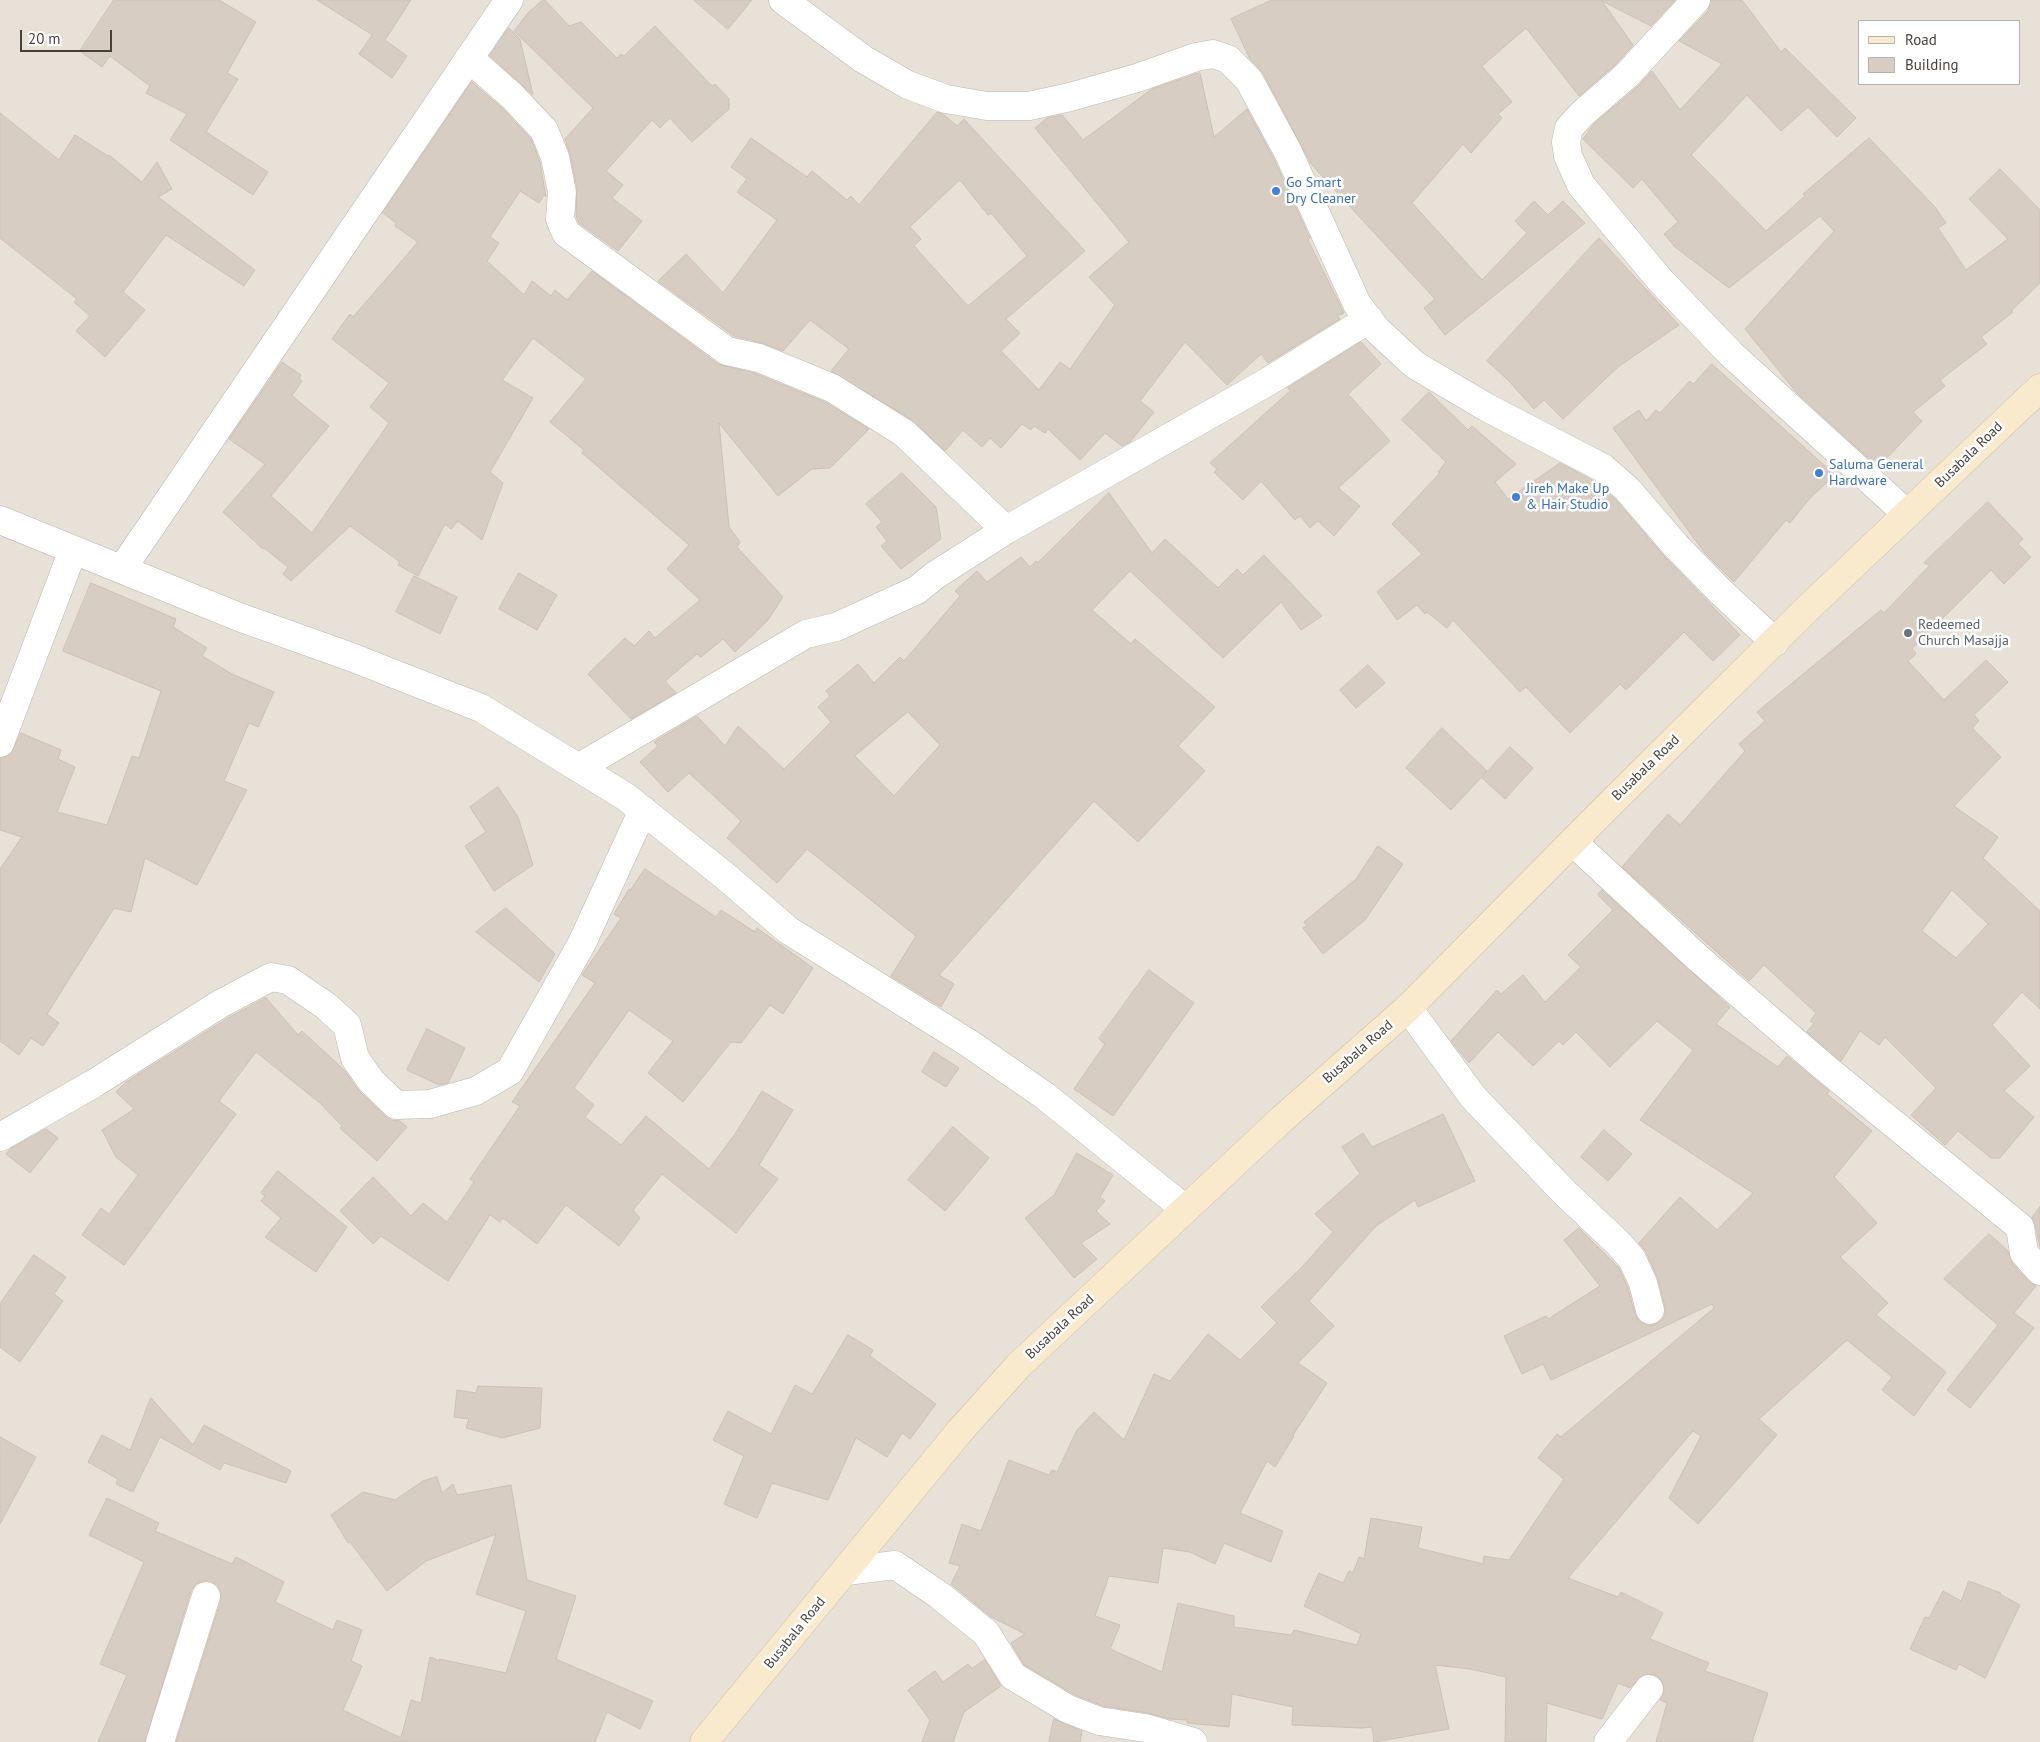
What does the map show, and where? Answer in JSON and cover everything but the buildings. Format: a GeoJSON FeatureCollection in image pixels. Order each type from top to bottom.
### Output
{"type":"FeatureCollection","features":[{"type":"Feature","properties":{"kind":"street"},"geometry":{"type":"LineString","coordinates":[[122,569],[509,0]]}},
{"type":"Feature","properties":{"kind":"street"},"geometry":{"type":"LineString","coordinates":[[783,0],[863,58],[908,85],[946,98],[987,106],[1029,106],[1070,97],[1137,78],[1196,57],[1214,54],[1228,60],[1249,80],[1254,88],[1288,152],[1357,304],[1377,330],[1415,365],[1486,407],[1574,451],[1603,468],[1626,489],[1676,546],[1721,592],[1775,642]]}},
{"type":"Feature","properties":{"kind":"street"},"geometry":{"type":"LineString","coordinates":[[1696,0],[1627,75],[1583,113],[1569,128],[1566,142],[1568,156],[1581,185],[1667,287],[1731,354],[1907,514]]}},
{"type":"Feature","properties":{"kind":"street"},"geometry":{"type":"LineString","coordinates":[[469,58],[512,96],[544,130],[556,157],[562,192],[560,219],[566,233],[727,351],[759,358],[832,388],[904,433],[1006,530]]}},
{"type":"Feature","properties":{"kind":"street"},"geometry":{"type":"LineString","coordinates":[[578,768],[806,634],[836,627],[917,590],[934,576],[1006,530],[1261,386],[1369,319]]}},
{"type":"Feature","properties":{"kind":"street","name":"Busabala Road"},"geometry":{"type":"LineString","coordinates":[[704,1742],[959,1432],[1019,1365],[1282,1119],[1408,1008],[1606,808],[1775,642],[2040,388]]}},
{"type":"Feature","properties":{"kind":"street"},"geometry":{"type":"LineString","coordinates":[[0,520],[239,617],[351,657],[481,708],[626,797],[788,930],[970,1044],[1045,1096],[1185,1209]]}},
{"type":"Feature","properties":{"kind":"street"},"geometry":{"type":"LineString","coordinates":[[0,742],[74,550]]}},
{"type":"Feature","properties":{"kind":"street"},"geometry":{"type":"LineString","coordinates":[[0,1136],[92,1084],[220,1004],[271,977],[288,980],[326,1006],[347,1025],[355,1058],[371,1081],[396,1105],[430,1104],[476,1091],[510,1071],[582,943],[643,810]]}},
{"type":"Feature","properties":{"kind":"street"},"geometry":{"type":"LineString","coordinates":[[1574,842],[1699,959],[1823,1066],[2020,1227],[2024,1253],[2040,1271]]}},
{"type":"Feature","properties":{"kind":"street"},"geometry":{"type":"LineString","coordinates":[[1408,1008],[1473,1096],[1564,1192],[1624,1249],[1632,1259],[1643,1283],[1650,1310]]}},
{"type":"Feature","properties":{"kind":"street"},"geometry":{"type":"LineString","coordinates":[[846,1571],[895,1565],[939,1594],[986,1633],[1013,1676],[1060,1704],[1099,1721],[1145,1728],[1193,1742]]}},
{"type":"Feature","properties":{"kind":"street"},"geometry":{"type":"LineString","coordinates":[[160,1742],[206,1596]]}},
{"type":"Feature","properties":{"kind":"street"},"geometry":{"type":"LineString","coordinates":[[1608,1742],[1649,1689]]}},
{"type":"Feature","properties":{"kind":"shaded area"},"geometry":{"type":"Polygon","coordinates":[[[0,0],[2040,0],[2040,1742],[0,1742],[0,0]]]}},
{"type":"Feature","properties":{"kind":"place","name":"Go Smart Dry Cleaner"},"geometry":{"type":"Point","coordinates":[1276,191]}},
{"type":"Feature","properties":{"kind":"place","name":"Saluma General Hardware"},"geometry":{"type":"Point","coordinates":[1819,473]}},
{"type":"Feature","properties":{"kind":"place","name":"Jireh Make Up & Hair Studio"},"geometry":{"type":"Point","coordinates":[1516,497]}},
{"type":"Feature","properties":{"kind":"place","name":"Redeemed Church Masajja"},"geometry":{"type":"Point","coordinates":[1908,633]}}]}
